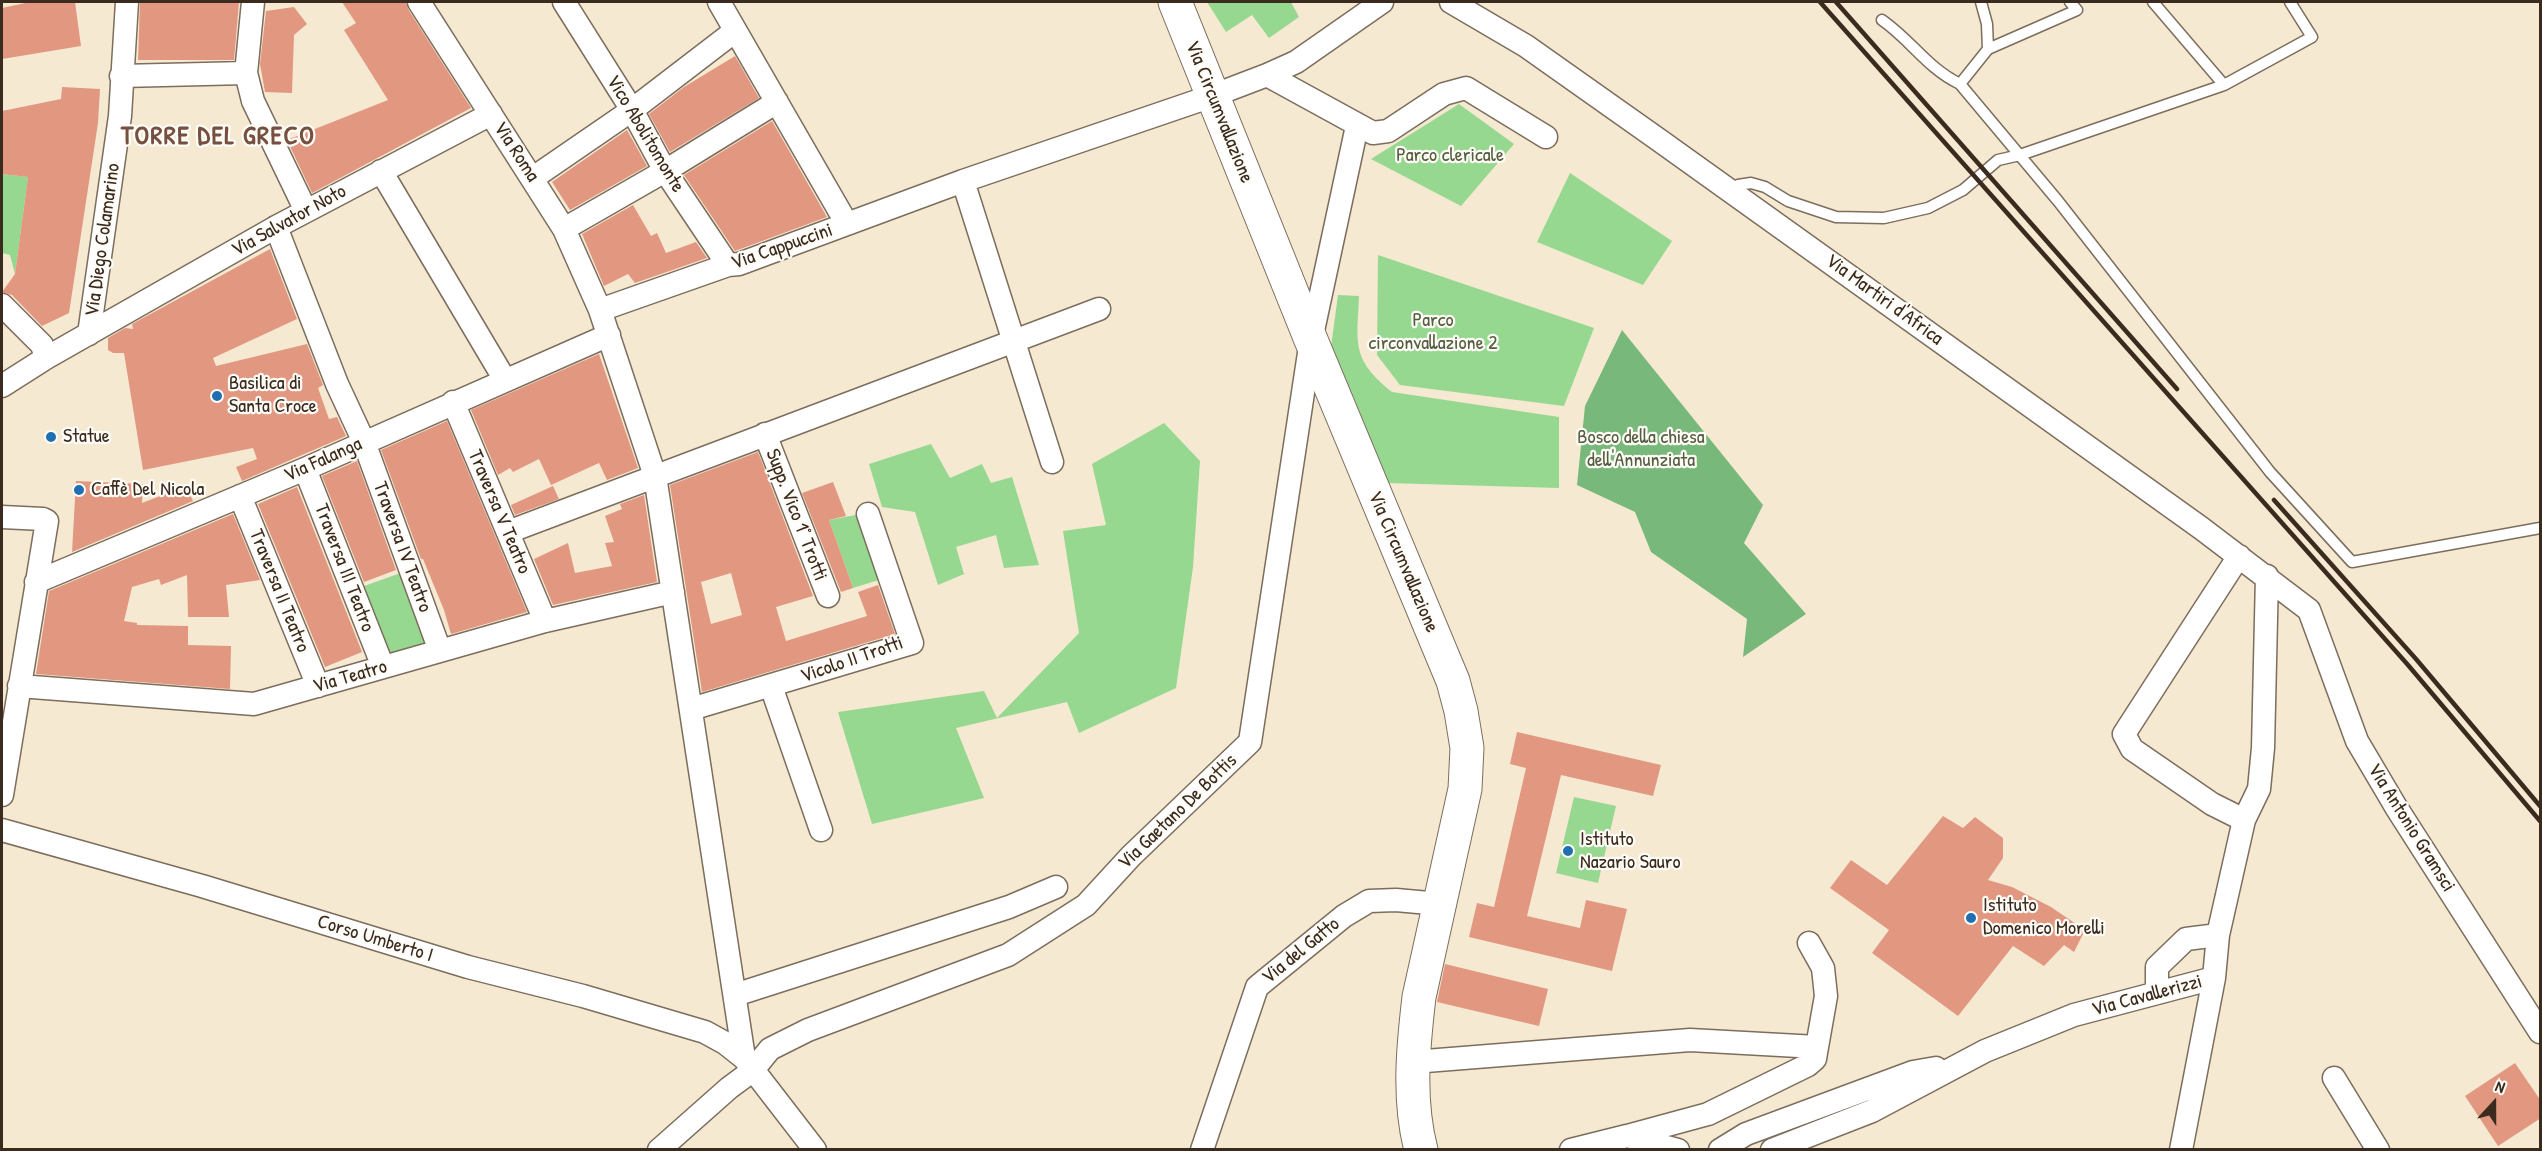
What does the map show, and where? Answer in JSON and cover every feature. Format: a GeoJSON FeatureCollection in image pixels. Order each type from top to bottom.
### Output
{"type":"FeatureCollection","features":[{"type":"Feature","properties":{"kind":"main road","name":"Via Circumvallazione"},"geometry":{"type":"LineString","coordinates":[[1175,2],[1452,681],[1461,711],[1467,748],[1465,789],[1419,997],[1413,1062],[1412,1087],[1421,1149]]}},
{"type":"Feature","properties":{"kind":"street","name":"Via Diego Colamarino"},"geometry":{"type":"LineString","coordinates":[[89,334],[120,116],[127,2]]}},
{"type":"Feature","properties":{"kind":"street"},"geometry":{"type":"LineString","coordinates":[[253,2],[246,73],[253,101],[306,211]]}},
{"type":"Feature","properties":{"kind":"street","name":"Via Roma"},"geometry":{"type":"LineString","coordinates":[[419,2],[564,229],[600,310],[655,476],[735,995],[748,1064]]}},
{"type":"Feature","properties":{"kind":"street","name":"Vico Abolitomonte"},"geometry":{"type":"LineString","coordinates":[[564,2],[632,110],[665,171],[729,265]]}},
{"type":"Feature","properties":{"kind":"street"},"geometry":{"type":"LineString","coordinates":[[719,2],[847,224]]}},
{"type":"Feature","properties":{"kind":"street","name":"Via Cappuccini"},"geometry":{"type":"LineString","coordinates":[[600,310],[729,265],[739,264],[963,181],[1267,75],[1296,62],[1382,2]]}},
{"type":"Feature","properties":{"kind":"street","name":"Via Martiri d'Africa"},"geometry":{"type":"LineString","coordinates":[[1451,2],[1526,46],[2267,576],[2309,610]]}},
{"type":"Feature","properties":{"kind":"street"},"geometry":{"type":"LineString","coordinates":[[532,178],[632,110],[735,31]]}},
{"type":"Feature","properties":{"kind":"street"},"geometry":{"type":"LineString","coordinates":[[122,76],[246,73]]}},
{"type":"Feature","properties":{"kind":"street"},"geometry":{"type":"LineString","coordinates":[[1267,75],[1372,133],[1388,130],[1444,94],[1466,88],[1546,137]]}},
{"type":"Feature","properties":{"kind":"street"},"geometry":{"type":"LineString","coordinates":[[564,229],[665,171],[777,102]]}},
{"type":"Feature","properties":{"kind":"street","name":"Via Salvator Noto"},"geometry":{"type":"LineString","coordinates":[[2,386],[46,358],[276,227],[491,114]]}},
{"type":"Feature","properties":{"kind":"street","name":"Via Gaetano De Bottis"},"geometry":{"type":"LineString","coordinates":[[659,1149],[729,1088],[748,1064],[770,1050],[808,1030],[1008,956],[1086,905],[1131,856],[1250,742],[1311,340],[1357,126]]}},
{"type":"Feature","properties":{"kind":"street"},"geometry":{"type":"LineString","coordinates":[[381,171],[505,380]]}},
{"type":"Feature","properties":{"kind":"street"},"geometry":{"type":"LineString","coordinates":[[963,181],[1052,462]]}},
{"type":"Feature","properties":{"kind":"street","name":"Traversa IV Teatro"},"geometry":{"type":"LineString","coordinates":[[276,227],[337,384],[364,442],[440,651]]}},
{"type":"Feature","properties":{"kind":"street"},"geometry":{"type":"LineString","coordinates":[[2,305],[42,345],[46,358]]}},
{"type":"Feature","properties":{"kind":"street"},"geometry":{"type":"LineString","coordinates":[[508,532],[1099,309]]}},
{"type":"Feature","properties":{"kind":"street","name":"Via Falanga"},"geometry":{"type":"LineString","coordinates":[[36,582],[305,469],[609,335]]}},
{"type":"Feature","properties":{"kind":"street","name":"Traversa V Teatro"},"geometry":{"type":"LineString","coordinates":[[453,402],[545,621]]}},
{"type":"Feature","properties":{"kind":"street","name":"Supp. Vico 1° Trotti"},"geometry":{"type":"LineString","coordinates":[[765,434],[828,597]]}},
{"type":"Feature","properties":{"kind":"street","name":"Traversa III Teatro"},"geometry":{"type":"LineString","coordinates":[[305,469],[383,667]]}},
{"type":"Feature","properties":{"kind":"street","name":"Traversa II Teatro"},"geometry":{"type":"LineString","coordinates":[[240,496],[318,686]]}},
{"type":"Feature","properties":{"kind":"street","name":"Vicolo II Trotti"},"geometry":{"type":"LineString","coordinates":[[691,709],[912,643],[868,514]]}},
{"type":"Feature","properties":{"kind":"street"},"geometry":{"type":"LineString","coordinates":[[2,517],[45,519],[47,526],[14,680],[2,795]]}},
{"type":"Feature","properties":{"kind":"street"},"geometry":{"type":"LineString","coordinates":[[2239,556],[2124,734],[2132,749],[2212,804],[2244,820]]}},
{"type":"Feature","properties":{"kind":"street","name":"Via Cavallerizzi"},"geometry":{"type":"LineString","coordinates":[[1772,1149],[1872,1111],[1985,1051],[2074,1015],[2214,978],[2218,935],[2244,820],[2259,789],[2262,759],[2267,576]]}},
{"type":"Feature","properties":{"kind":"street","name":"Via Teatro"},"geometry":{"type":"LineString","coordinates":[[14,680],[254,704],[545,621],[673,592]]}},
{"type":"Feature","properties":{"kind":"street","name":"Via Antonio Gramsci"},"geometry":{"type":"LineString","coordinates":[[2309,610],[2357,741],[2396,807],[2541,1032]]}},
{"type":"Feature","properties":{"kind":"street"},"geometry":{"type":"LineString","coordinates":[[771,686],[821,830]]}},
{"type":"Feature","properties":{"kind":"street","name":"Corso Umberto I"},"geometry":{"type":"LineString","coordinates":[[2,830],[202,886],[468,967],[583,996],[705,1032],[725,1043],[748,1064],[815,1149]]}},
{"type":"Feature","properties":{"kind":"street"},"geometry":{"type":"LineString","coordinates":[[705,1032],[729,1009],[735,995],[1009,907],[1056,887]]}},
{"type":"Feature","properties":{"kind":"street","name":"Via del Gatto"},"geometry":{"type":"LineString","coordinates":[[1202,1149],[1257,987],[1344,915],[1369,901],[1396,900],[1440,904]]}},
{"type":"Feature","properties":{"kind":"street"},"geometry":{"type":"LineString","coordinates":[[2157,993],[2157,967],[2186,939],[2218,935]]}},
{"type":"Feature","properties":{"kind":"street"},"geometry":{"type":"LineString","coordinates":[[1571,1149],[1708,1114],[1808,1065],[1815,1059],[1826,996],[1823,968],[1809,943]]}},
{"type":"Feature","properties":{"kind":"street"},"geometry":{"type":"LineString","coordinates":[[2181,1149],[2214,978]]}},
{"type":"Feature","properties":{"kind":"street"},"geometry":{"type":"LineString","coordinates":[[1413,1062],[1690,1040],[1817,1047]]}},
{"type":"Feature","properties":{"kind":"street"},"geometry":{"type":"LineString","coordinates":[[1720,1149],[1746,1134],[1913,1072],[1929,1068],[1952,1068]]}},
{"type":"Feature","properties":{"kind":"street"},"geometry":{"type":"LineString","coordinates":[[2334,1078],[2378,1149]]}},
{"type":"Feature","properties":{"kind":"street"},"geometry":{"type":"LineString","coordinates":[[1628,1136],[1678,1149]]}},
{"type":"Feature","properties":{"kind":"lane"},"geometry":{"type":"LineString","coordinates":[[1981,2],[1988,24],[1988,49]]}},
{"type":"Feature","properties":{"kind":"lane"},"geometry":{"type":"LineString","coordinates":[[1960,84],[1988,49],[2077,10],[2070,2]]}},
{"type":"Feature","properties":{"kind":"lane"},"geometry":{"type":"LineString","coordinates":[[2153,2],[2224,85]]}},
{"type":"Feature","properties":{"kind":"lane"},"geometry":{"type":"LineString","coordinates":[[1732,192],[1738,185],[1751,183],[1765,187],[1788,201],[1836,217],[1884,218],[1928,208],[1963,189],[1998,160],[2020,155],[2224,85],[2312,37],[2290,2]]}},
{"type":"Feature","properties":{"kind":"lane"},"geometry":{"type":"LineString","coordinates":[[1882,20],[1897,30],[1940,74],[1960,84],[2066,210],[2270,472],[2352,562],[2541,528]]}},
{"type":"Feature","properties":{"kind":"green space"},"geometry":{"type":"Polygon","coordinates":[[[1207,2],[1291,2],[1299,17],[1269,38],[1252,15],[1226,32],[1207,2]]]}},
{"type":"Feature","properties":{"kind":"green space","name":"Parco clericale"},"geometry":{"type":"Polygon","coordinates":[[[1459,104],[1514,144],[1461,206],[1371,159],[1459,104]]]}},
{"type":"Feature","properties":{"kind":"green space"},"geometry":{"type":"Polygon","coordinates":[[[1570,173],[1672,241],[1643,285],[1537,242],[1570,173]]]}},
{"type":"Feature","properties":{"kind":"green space"},"geometry":{"type":"Polygon","coordinates":[[[2,174],[28,177],[15,274],[10,255],[2,253],[2,174]]]}},
{"type":"Feature","properties":{"kind":"green space","name":"Parco circonvallazione 2"},"geometry":{"type":"Polygon","coordinates":[[[1378,255],[1594,328],[1564,406],[1400,385],[1377,355],[1378,255]]]}},
{"type":"Feature","properties":{"kind":"green space"},"geometry":{"type":"Polygon","coordinates":[[[1338,295],[1359,296],[1359,350],[1369,370],[1392,392],[1559,417],[1559,488],[1387,483],[1331,347],[1338,295]]]}},
{"type":"Feature","properties":{"kind":"green space","name":"Bosco della chiesa dell'Annunziata"},"geometry":{"type":"Polygon","coordinates":[[[1622,330],[1763,505],[1744,543],[1806,614],[1743,657],[1747,619],[1651,552],[1635,512],[1577,485],[1585,406],[1622,330]]]}},
{"type":"Feature","properties":{"kind":"green space"},"geometry":{"type":"Polygon","coordinates":[[[1164,423],[1200,461],[1193,567],[1176,688],[1079,733],[1067,702],[956,728],[984,798],[872,824],[838,712],[984,691],[997,718],[1079,633],[1063,531],[1106,525],[1092,464],[1164,423]]]}},
{"type":"Feature","properties":{"kind":"green space"},"geometry":{"type":"Polygon","coordinates":[[[931,444],[950,478],[982,464],[991,483],[1012,477],[1039,565],[1004,568],[996,535],[956,547],[964,574],[938,585],[915,512],[882,507],[869,464],[931,444]]]}},
{"type":"Feature","properties":{"kind":"green space"},"geometry":{"type":"Polygon","coordinates":[[[861,514],[885,578],[853,588],[829,520],[861,514]]]}},
{"type":"Feature","properties":{"kind":"green space"},"geometry":{"type":"Polygon","coordinates":[[[409,570],[440,651],[383,667],[353,590],[409,570]]]}},
{"type":"Feature","properties":{"kind":"green space"},"geometry":{"type":"Polygon","coordinates":[[[1574,797],[1616,806],[1598,883],[1556,873],[1574,797]]]}},
{"type":"Feature","properties":{"kind":"building"},"geometry":{"type":"Polygon","coordinates":[[[30,2],[75,2],[81,46],[2,59],[2,8],[30,2]]]}},
{"type":"Feature","properties":{"kind":"building"},"geometry":{"type":"Polygon","coordinates":[[[140,2],[239,2],[234,60],[138,60],[140,2]]]}},
{"type":"Feature","properties":{"kind":"building"},"geometry":{"type":"Polygon","coordinates":[[[342,2],[406,2],[408,9],[471,108],[312,193],[287,140],[388,100],[344,30],[356,23],[342,2]]]}},
{"type":"Feature","properties":{"kind":"building"},"geometry":{"type":"Polygon","coordinates":[[[294,7],[307,24],[294,35],[292,93],[265,92],[260,64],[266,11],[294,7]]]}},
{"type":"Feature","properties":{"kind":"building"},"geometry":{"type":"Polygon","coordinates":[[[735,56],[759,98],[670,152],[649,114],[684,87],[735,56]]]}},
{"type":"Feature","properties":{"kind":"building"},"geometry":{"type":"Polygon","coordinates":[[[62,87],[100,89],[98,123],[69,313],[42,326],[12,295],[2,292],[15,274],[28,177],[2,174],[2,111],[61,99],[62,87]]]}},
{"type":"Feature","properties":{"kind":"building"},"geometry":{"type":"Polygon","coordinates":[[[772,121],[827,217],[735,251],[684,175],[772,121]]]}},
{"type":"Feature","properties":{"kind":"building"},"geometry":{"type":"Polygon","coordinates":[[[627,130],[647,166],[570,210],[552,182],[627,130]]]}},
{"type":"Feature","properties":{"kind":"building"},"geometry":{"type":"Polygon","coordinates":[[[633,205],[651,236],[657,233],[666,253],[696,242],[707,258],[635,283],[628,274],[604,286],[582,234],[633,205]]]}},
{"type":"Feature","properties":{"kind":"building"},"geometry":{"type":"Polygon","coordinates":[[[270,249],[297,319],[213,358],[216,366],[307,344],[323,385],[318,388],[329,419],[337,417],[346,436],[242,481],[236,467],[257,459],[253,448],[143,470],[124,353],[113,353],[108,350],[108,338],[125,328],[133,329],[132,324],[270,249]]]}},
{"type":"Feature","properties":{"kind":"building"},"geometry":{"type":"Polygon","coordinates":[[[599,354],[638,468],[607,480],[599,463],[551,485],[539,459],[513,472],[510,468],[498,475],[471,410],[599,354]]]}},
{"type":"Feature","properties":{"kind":"building"},"geometry":{"type":"Polygon","coordinates":[[[447,421],[527,612],[451,634],[444,610],[423,559],[421,559],[381,450],[447,421]]]}},
{"type":"Feature","properties":{"kind":"building"},"geometry":{"type":"Polygon","coordinates":[[[758,452],[813,596],[776,607],[786,641],[867,616],[858,592],[878,585],[895,634],[702,692],[670,485],[758,452]],[[731,573],[701,582],[711,624],[742,615],[731,573]]]}},
{"type":"Feature","properties":{"kind":"building"},"geometry":{"type":"Polygon","coordinates":[[[357,461],[396,570],[364,582],[322,476],[357,461]]]}},
{"type":"Feature","properties":{"kind":"building"},"geometry":{"type":"Polygon","coordinates":[[[76,481],[143,484],[142,503],[186,486],[193,501],[72,552],[76,481]]]}},
{"type":"Feature","properties":{"kind":"building"},"geometry":{"type":"Polygon","coordinates":[[[833,482],[846,516],[829,520],[853,588],[841,592],[802,493],[833,482]]]}},
{"type":"Feature","properties":{"kind":"building"},"geometry":{"type":"Polygon","coordinates":[[[553,486],[559,499],[515,515],[511,505],[553,486]]]}},
{"type":"Feature","properties":{"kind":"building"},"geometry":{"type":"Polygon","coordinates":[[[297,487],[362,652],[325,667],[258,504],[297,487]]]}},
{"type":"Feature","properties":{"kind":"building"},"geometry":{"type":"Polygon","coordinates":[[[644,495],[657,582],[553,605],[534,559],[568,543],[575,573],[612,566],[605,543],[614,542],[605,516],[622,509],[620,504],[644,495]]]}},
{"type":"Feature","properties":{"kind":"building"},"geometry":{"type":"Polygon","coordinates":[[[233,514],[260,580],[226,585],[229,617],[188,617],[187,575],[161,585],[159,579],[132,587],[124,621],[137,623],[137,625],[188,626],[188,645],[231,646],[230,689],[36,674],[49,591],[233,514]]]}},
{"type":"Feature","properties":{"kind":"building"},"geometry":{"type":"Polygon","coordinates":[[[1517,732],[1661,765],[1653,796],[1561,775],[1527,916],[1580,928],[1586,900],[1627,909],[1612,971],[1469,937],[1477,903],[1494,907],[1526,768],[1510,764],[1517,732]]]}},
{"type":"Feature","properties":{"kind":"building","name":"Istituto Domenico Morelli"},"geometry":{"type":"Polygon","coordinates":[[[1943,816],[1963,828],[1975,817],[2003,838],[2003,858],[1988,880],[2012,887],[2051,907],[2085,930],[2074,952],[2064,945],[2044,966],[2013,946],[1958,1016],[1872,953],[1889,930],[1830,888],[1851,860],[1887,885],[1943,816]]]}},
{"type":"Feature","properties":{"kind":"building"},"geometry":{"type":"Polygon","coordinates":[[[1445,964],[1548,989],[1539,1026],[1437,1002],[1445,964]]]}},
{"type":"Feature","properties":{"kind":"building"},"geometry":{"type":"Polygon","coordinates":[[[2515,1063],[2541,1101],[2541,1118],[2498,1146],[2465,1096],[2515,1063]]]}},
{"type":"Feature","properties":{"kind":"railway"},"geometry":{"type":"LineString","coordinates":[[1820,2],[2408,665],[2540,821]]}},
{"type":"Feature","properties":{"kind":"railway"},"geometry":{"type":"LineString","coordinates":[[1836,2],[2177,389]]}},
{"type":"Feature","properties":{"kind":"railway"},"geometry":{"type":"LineString","coordinates":[[2274,500],[2416,659],[2540,806]]}},
{"type":"Feature","properties":{"kind":"place","name":"Basilica di Santa Croce"},"geometry":{"type":"Point","coordinates":[217,396]}},
{"type":"Feature","properties":{"kind":"place","name":"Statue"},"geometry":{"type":"Point","coordinates":[51,437]}},
{"type":"Feature","properties":{"kind":"place","name":"Caffè Del Nicola"},"geometry":{"type":"Point","coordinates":[79,490]}},
{"type":"Feature","properties":{"kind":"place","name":"Istituto Nazario Sauro"},"geometry":{"type":"Point","coordinates":[1568,851]}},
{"type":"Feature","properties":{"kind":"place","name":"Istituto Domenico Morelli"},"geometry":{"type":"Point","coordinates":[1971,918]}},
{"type":"Feature","properties":{"kind":"district","name":"TORRE DEL GRECO"},"geometry":{"type":"Point","coordinates":[218,137]}}]}
